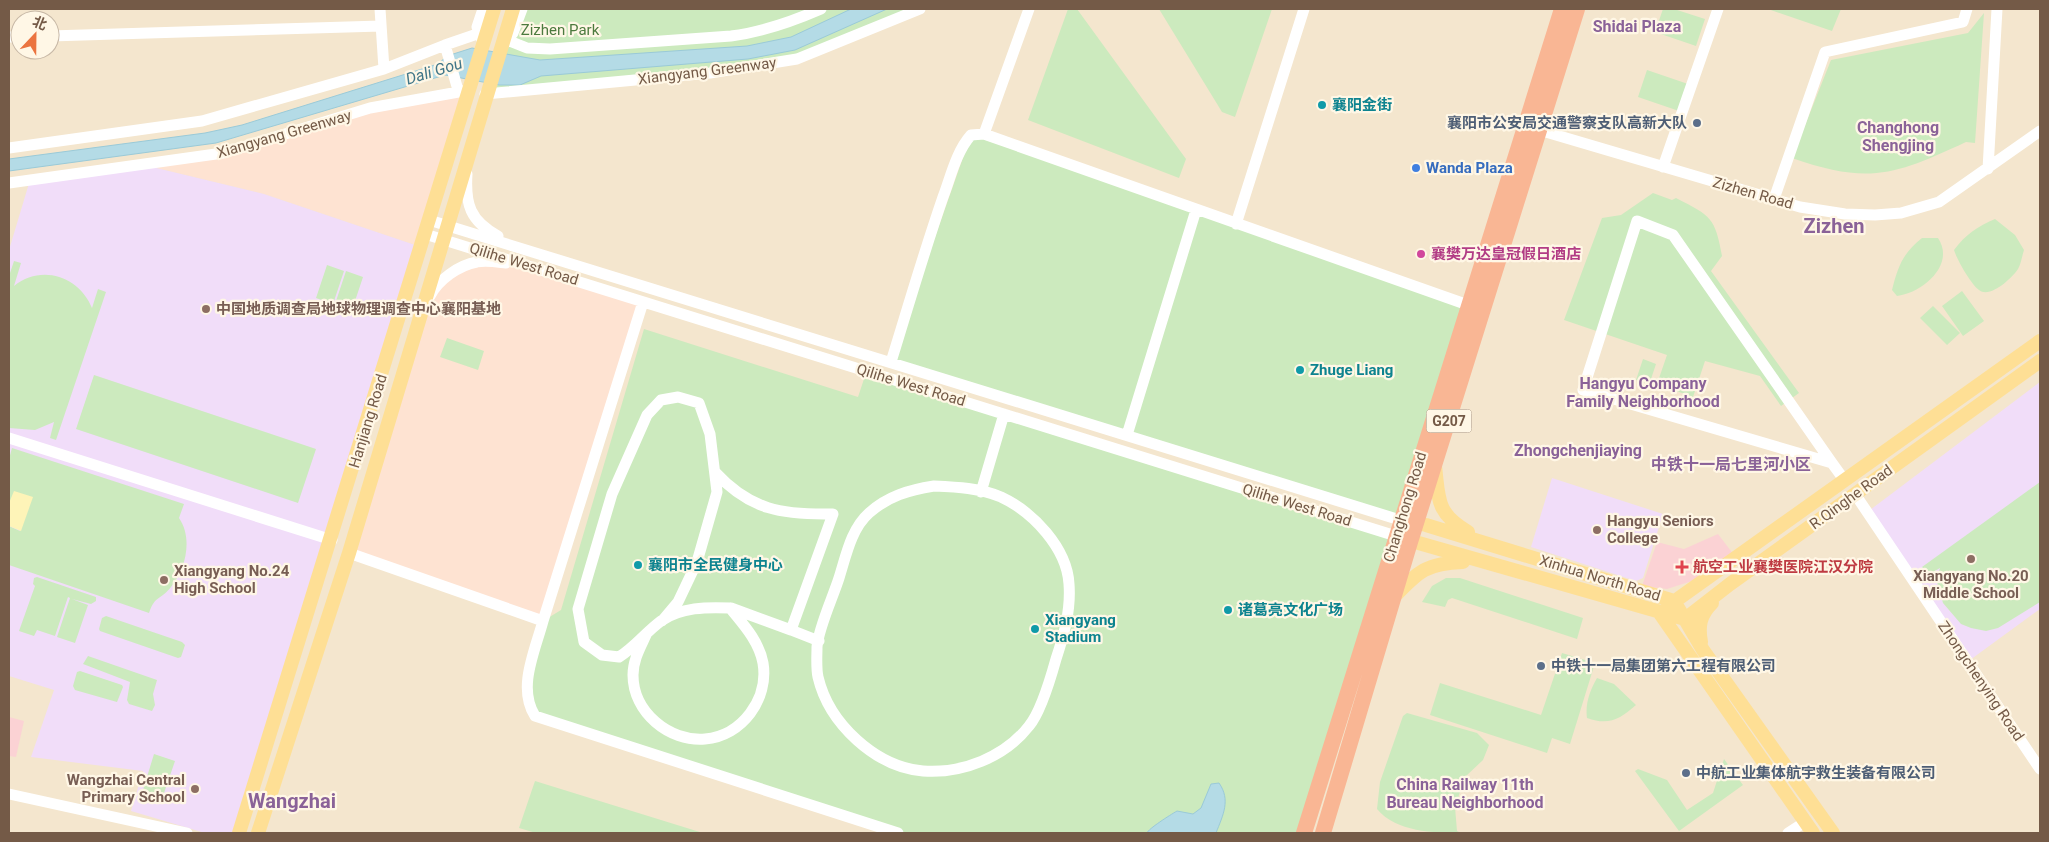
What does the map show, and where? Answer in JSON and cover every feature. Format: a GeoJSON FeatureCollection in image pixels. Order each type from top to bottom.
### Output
{"type":"FeatureCollection","features":[{"type":"Feature","properties":{"kind":"highway","name":"Changhong Road"},"geometry":{"type":"LineString","coordinates":[[1304,833],[1402,533],[1468,306],[1562,9]]}},
{"type":"Feature","properties":{"kind":"highway","name":"Changhong Road"},"geometry":{"type":"LineString","coordinates":[[1323,833],[1394,597],[1402,533],[1417,522],[1577,9]]}},
{"type":"Feature","properties":{"kind":"main road","name":"Hanjiang Road"},"geometry":{"type":"LineString","coordinates":[[239,833],[332,540],[427,227],[460,87],[494,9]]}},
{"type":"Feature","properties":{"kind":"main road","name":"Hanjiang Road"},"geometry":{"type":"LineString","coordinates":[[258,833],[349,553],[468,152],[504,44],[513,9]]}},
{"type":"Feature","properties":{"kind":"main road","name":"R.Qinghe Road"},"geometry":{"type":"LineString","coordinates":[[1659,612],[2040,341]]}},
{"type":"Feature","properties":{"kind":"main road","name":"R.Qinghe Road"},"geometry":{"type":"LineString","coordinates":[[1685,619],[1854,494],[2040,362]]}},
{"type":"Feature","properties":{"kind":"main road"},"geometry":{"type":"LineString","coordinates":[[1435,466],[1440,504],[1451,522],[1486,543]]}},
{"type":"Feature","properties":{"kind":"main road","name":"Xinhua North Road"},"geometry":{"type":"LineString","coordinates":[[1417,522],[1674,601],[1703,650],[1834,833]]}},
{"type":"Feature","properties":{"kind":"main road","name":"Xinhua North Road"},"geometry":{"type":"LineString","coordinates":[[1402,533],[1480,562],[1659,612],[1809,828]]}},
{"type":"Feature","properties":{"kind":"main road"},"geometry":{"type":"LineString","coordinates":[[1394,597],[1417,573],[1442,563],[1480,562]]}},
{"type":"Feature","properties":{"kind":"main road"},"geometry":{"type":"LineString","coordinates":[[1703,650],[1698,626],[1705,610],[1730,584]]}},
{"type":"Feature","properties":{"kind":"main road"},"geometry":{"type":"LineString","coordinates":[[1632,588],[1673,594],[1696,585]]}},
{"type":"Feature","properties":{"kind":"main road"},"geometry":{"type":"LineString","coordinates":[[1627,604],[1650,616],[1675,636]]}},
{"type":"Feature","properties":{"kind":"main road"},"geometry":{"type":"LineString","coordinates":[[1659,612],[1685,619]]}},
{"type":"Feature","properties":{"kind":"street"},"geometry":{"type":"LineString","coordinates":[[380,9],[384,69]]}},
{"type":"Feature","properties":{"kind":"street"},"geometry":{"type":"LineString","coordinates":[[9,148],[202,121],[384,69],[482,38],[478,27],[483,9]]}},
{"type":"Feature","properties":{"kind":"street"},"geometry":{"type":"LineString","coordinates":[[522,9],[513,32],[504,44],[544,49],[731,36],[789,23],[821,9]]}},
{"type":"Feature","properties":{"kind":"street","name":"Xiangyang Greenway"},"geometry":{"type":"LineString","coordinates":[[486,94],[710,72],[797,59],[920,9]]}},
{"type":"Feature","properties":{"kind":"street"},"geometry":{"type":"LineString","coordinates":[[984,134],[1028,9]]}},
{"type":"Feature","properties":{"kind":"street"},"geometry":{"type":"LineString","coordinates":[[1236,224],[1304,9]]}},
{"type":"Feature","properties":{"kind":"street"},"geometry":{"type":"LineString","coordinates":[[1663,167],[1718,9]]}},
{"type":"Feature","properties":{"kind":"street"},"geometry":{"type":"LineString","coordinates":[[1774,199],[1825,52],[1963,22],[1967,9]]}},
{"type":"Feature","properties":{"kind":"street"},"geometry":{"type":"LineString","coordinates":[[1988,169],[1997,9]]}},
{"type":"Feature","properties":{"kind":"street"},"geometry":{"type":"LineString","coordinates":[[60,36],[381,26]]}},
{"type":"Feature","properties":{"kind":"street"},"geometry":{"type":"LineString","coordinates":[[446,49],[460,87]]}},
{"type":"Feature","properties":{"kind":"street","name":"Xiangyang Greenway"},"geometry":{"type":"LineString","coordinates":[[9,183],[223,153],[370,108],[460,87]]}},
{"type":"Feature","properties":{"kind":"street","name":"Zizhen Road"},"geometry":{"type":"LineString","coordinates":[[1539,130],[1800,207],[1845,214],[1901,213],[1939,202],[2040,131]]}},
{"type":"Feature","properties":{"kind":"street"},"geometry":{"type":"LineString","coordinates":[[891,362],[930,235],[957,158],[964,143],[971,135],[984,134],[1468,306]]}},
{"type":"Feature","properties":{"kind":"street"},"geometry":{"type":"LineString","coordinates":[[468,152],[466,191],[469,209],[483,228],[524,249]]}},
{"type":"Feature","properties":{"kind":"street"},"geometry":{"type":"LineString","coordinates":[[1127,435],[1196,210]]}},
{"type":"Feature","properties":{"kind":"street"},"geometry":{"type":"LineString","coordinates":[[1832,463],[1583,390],[1637,221],[1673,235],[1845,481]]}},
{"type":"Feature","properties":{"kind":"street"},"geometry":{"type":"LineString","coordinates":[[427,227],[444,232]]}},
{"type":"Feature","properties":{"kind":"street","name":"Qilihe West Road"},"geometry":{"type":"LineString","coordinates":[[444,232],[524,249],[1127,435],[1402,533]]}},
{"type":"Feature","properties":{"kind":"street","name":"Qilihe West Road"},"geometry":{"type":"LineString","coordinates":[[444,232],[519,263],[643,302],[1004,414],[1402,533]]}},
{"type":"Feature","properties":{"kind":"street"},"geometry":{"type":"LineString","coordinates":[[419,316],[435,286],[456,271],[477,262],[519,263]]}},
{"type":"Feature","properties":{"kind":"street"},"geometry":{"type":"LineString","coordinates":[[643,302],[543,621],[526,690],[529,707],[535,716],[898,833]]}},
{"type":"Feature","properties":{"kind":"street"},"geometry":{"type":"LineString","coordinates":[[678,397],[699,403],[710,434],[717,492],[697,562],[678,602],[662,621],[620,657],[602,655],[584,642],[578,608],[612,494],[647,415],[661,400],[678,397]]}},
{"type":"Feature","properties":{"kind":"street"},"geometry":{"type":"LineString","coordinates":[[981,492],[1004,414]]}},
{"type":"Feature","properties":{"kind":"street"},"geometry":{"type":"LineString","coordinates":[[9,438],[332,540]]}},
{"type":"Feature","properties":{"kind":"street"},"geometry":{"type":"LineString","coordinates":[[715,472],[732,491],[758,505],[782,512],[806,515],[833,514],[791,630]]}},
{"type":"Feature","properties":{"kind":"street"},"geometry":{"type":"LineString","coordinates":[[934,486],[964,487],[1001,497],[1034,521],[1063,557],[1069,582],[1070,605],[1051,677],[1030,726],[999,754],[955,769],[924,771],[897,766],[878,756],[858,740],[840,720],[826,699],[818,676],[819,641],[851,538],[866,515],[886,500],[912,489],[934,486]]}},
{"type":"Feature","properties":{"kind":"street","name":"Zhongchenying Road"},"geometry":{"type":"LineString","coordinates":[[1854,494],[2040,769]]}},
{"type":"Feature","properties":{"kind":"street"},"geometry":{"type":"LineString","coordinates":[[349,553],[543,621]]}},
{"type":"Feature","properties":{"kind":"street"},"geometry":{"type":"LineString","coordinates":[[662,621],[681,612],[704,607],[730,608],[819,641]]}},
{"type":"Feature","properties":{"kind":"street"},"geometry":{"type":"LineString","coordinates":[[646,635],[636,654],[633,676],[637,696],[648,715],[664,729],[684,738],[705,739],[726,734],[748,716],[756,704],[763,684],[763,663],[755,643],[747,628],[730,608]]}},
{"type":"Feature","properties":{"kind":"street"},"geometry":{"type":"LineString","coordinates":[[9,794],[187,833]]}},
{"type":"Feature","properties":{"kind":"street"},"geometry":{"type":"LineString","coordinates":[[1788,833],[1809,828]]}},
{"type":"Feature","properties":{"kind":"shaded area"},"geometry":{"type":"Polygon","coordinates":[[[9,9],[2040,9],[2040,833],[9,833],[9,9]]]}},
{"type":"Feature","properties":{"kind":"shaded area"},"geometry":{"type":"Polygon","coordinates":[[[468,91],[421,247],[264,194],[144,165],[223,153],[370,108],[468,91]]]}},
{"type":"Feature","properties":{"kind":"shaded area"},"geometry":{"type":"Polygon","coordinates":[[[144,165],[264,194],[421,247],[239,833],[205,833],[131,811],[143,771],[31,757],[54,690],[9,676],[9,250],[30,180],[144,165]]]}},
{"type":"Feature","properties":{"kind":"shaded area"},"geometry":{"type":"Polygon","coordinates":[[[477,262],[519,263],[643,302],[543,621],[349,553],[435,286],[477,262]]]}},
{"type":"Feature","properties":{"kind":"shaded area","name":"Xiangyang No.20 Middle School"},"geometry":{"type":"Polygon","coordinates":[[[2040,382],[2040,609],[1970,660],[1870,510],[2040,382]]]}},
{"type":"Feature","properties":{"kind":"shaded area","name":"Hangyu Seniors College"},"geometry":{"type":"Polygon","coordinates":[[[1552,478],[1663,514],[1643,578],[1636,581],[1531,547],[1552,478]]]}},
{"type":"Feature","properties":{"kind":"shaded area","name":"航空工业襄樊医院江汉分院"},"geometry":{"type":"Polygon","coordinates":[[[1718,534],[1734,555],[1695,580],[1667,589],[1642,586],[1657,542],[1684,549],[1718,534]]]}},
{"type":"Feature","properties":{"kind":"shaded area"},"geometry":{"type":"Polygon","coordinates":[[[9,717],[24,721],[16,757],[9,756],[9,717]]]}},
{"type":"Feature","properties":{"kind":"green space","name":"Zizhen Park"},"geometry":{"type":"Polygon","coordinates":[[[513,9],[920,9],[797,59],[485,94],[513,9]]]}},
{"type":"Feature","properties":{"kind":"green space"},"geometry":{"type":"Polygon","coordinates":[[[1068,9],[1077,9],[1186,159],[1179,178],[1028,120],[1068,9]]]}},
{"type":"Feature","properties":{"kind":"green space"},"geometry":{"type":"Polygon","coordinates":[[[1159,9],[1272,9],[1235,117],[1222,112],[1159,9]]]}},
{"type":"Feature","properties":{"kind":"green space"},"geometry":{"type":"Polygon","coordinates":[[[1663,9],[1674,9],[1705,19],[1696,46],[1655,32],[1663,9]]]}},
{"type":"Feature","properties":{"kind":"green space"},"geometry":{"type":"Polygon","coordinates":[[[1768,9],[1841,9],[1832,31],[1768,9]]]}},
{"type":"Feature","properties":{"kind":"green space"},"geometry":{"type":"Polygon","coordinates":[[[1984,13],[1975,143],[1966,142],[1900,169],[1862,174],[1842,172],[1792,158],[1831,60],[1968,33],[1984,13]]]}},
{"type":"Feature","properties":{"kind":"green space"},"geometry":{"type":"Polygon","coordinates":[[[1647,70],[1688,84],[1679,111],[1638,97],[1647,70]]]}},
{"type":"Feature","properties":{"kind":"green space"},"geometry":{"type":"Polygon","coordinates":[[[971,135],[1468,305],[1400,520],[891,362],[971,135]]]}},
{"type":"Feature","properties":{"kind":"green space"},"geometry":{"type":"Polygon","coordinates":[[[1653,193],[1672,200],[1676,198],[1688,204],[1704,214],[1714,225],[1722,256],[1711,271],[1799,393],[1781,406],[1760,376],[1705,361],[1693,397],[1657,384],[1667,355],[1564,320],[1602,218],[1621,215],[1653,193]]]}},
{"type":"Feature","properties":{"kind":"green space"},"geometry":{"type":"Polygon","coordinates":[[[1995,219],[2015,235],[2024,250],[2019,267],[2015,273],[1995,290],[1984,292],[1979,290],[1968,277],[1954,250],[1972,232],[1995,219]]]}},
{"type":"Feature","properties":{"kind":"green space"},"geometry":{"type":"Polygon","coordinates":[[[1922,238],[1938,238],[1943,258],[1940,267],[1926,283],[1907,294],[1897,296],[1892,290],[1899,267],[1910,249],[1922,238]]]}},
{"type":"Feature","properties":{"kind":"green space"},"geometry":{"type":"Polygon","coordinates":[[[14,261],[21,263],[14,286],[25,279],[36,276],[58,277],[69,281],[78,288],[92,308],[98,289],[106,292],[56,440],[50,438],[54,422],[35,430],[9,428],[9,276],[14,261]]]}},
{"type":"Feature","properties":{"kind":"green space"},"geometry":{"type":"Polygon","coordinates":[[[327,265],[344,271],[333,304],[316,298],[327,265]]]}},
{"type":"Feature","properties":{"kind":"green space"},"geometry":{"type":"Polygon","coordinates":[[[346,271],[363,277],[352,310],[335,304],[346,271]]]}},
{"type":"Feature","properties":{"kind":"green space"},"geometry":{"type":"Polygon","coordinates":[[[1962,291],[1984,321],[1963,336],[1942,306],[1962,291]]]}},
{"type":"Feature","properties":{"kind":"green space"},"geometry":{"type":"Polygon","coordinates":[[[1933,306],[1960,333],[1947,345],[1920,318],[1933,306]]]}},
{"type":"Feature","properties":{"kind":"green space"},"geometry":{"type":"Polygon","coordinates":[[[644,329],[858,397],[868,367],[1396,536],[1304,833],[903,833],[535,716],[530,669],[543,621],[561,610],[644,329]]]}},
{"type":"Feature","properties":{"kind":"green space"},"geometry":{"type":"Polygon","coordinates":[[[447,338],[484,351],[478,370],[440,357],[447,338]]]}},
{"type":"Feature","properties":{"kind":"green space"},"geometry":{"type":"Polygon","coordinates":[[[1643,359],[1656,364],[1649,385],[1636,380],[1643,359]]]}},
{"type":"Feature","properties":{"kind":"green space"},"geometry":{"type":"Polygon","coordinates":[[[94,375],[316,449],[298,503],[76,429],[94,375]]]}},
{"type":"Feature","properties":{"kind":"green space"},"geometry":{"type":"Polygon","coordinates":[[[12,448],[184,504],[179,518],[186,535],[187,544],[184,563],[176,580],[156,600],[149,613],[9,565],[9,526],[20,531],[9,503],[9,459],[12,448]]]}},
{"type":"Feature","properties":{"kind":"green space"},"geometry":{"type":"Polygon","coordinates":[[[2040,482],[2040,602],[1998,628],[1986,631],[1961,624],[1943,603],[1936,579],[1940,568],[1928,575],[1922,567],[2040,482]]]}},
{"type":"Feature","properties":{"kind":"green space"},"geometry":{"type":"Polygon","coordinates":[[[37,577],[96,597],[96,601],[91,604],[72,599],[88,605],[75,643],[57,637],[70,598],[68,597],[55,636],[37,630],[34,636],[19,631],[35,586],[33,584],[34,578],[37,577]]]}},
{"type":"Feature","properties":{"kind":"green space"},"geometry":{"type":"Polygon","coordinates":[[[1446,578],[1460,578],[1583,618],[1577,639],[1452,598],[1448,600],[1445,607],[1422,602],[1432,586],[1446,578]]]}},
{"type":"Feature","properties":{"kind":"green space"},"geometry":{"type":"Polygon","coordinates":[[[106,616],[182,642],[185,645],[181,657],[178,658],[100,631],[102,618],[106,616]]]}},
{"type":"Feature","properties":{"kind":"green space"},"geometry":{"type":"Polygon","coordinates":[[[1562,653],[1595,663],[1570,744],[1552,738],[1547,753],[1430,715],[1440,683],[1541,715],[1562,653]]]}},
{"type":"Feature","properties":{"kind":"green space"},"geometry":{"type":"Polygon","coordinates":[[[88,656],[157,680],[153,694],[155,705],[152,711],[129,704],[127,700],[130,682],[83,664],[88,656]]]}},
{"type":"Feature","properties":{"kind":"green space"},"geometry":{"type":"Polygon","coordinates":[[[80,671],[122,685],[123,687],[117,702],[75,690],[73,686],[77,672],[80,671]]]}},
{"type":"Feature","properties":{"kind":"green space"},"geometry":{"type":"Polygon","coordinates":[[[1597,678],[1614,684],[1636,705],[1614,720],[1602,721],[1587,718],[1589,697],[1597,678]]]}},
{"type":"Feature","properties":{"kind":"green space"},"geometry":{"type":"Polygon","coordinates":[[[1407,713],[1477,733],[1489,745],[1483,760],[1465,777],[1455,807],[1457,831],[1461,833],[1416,830],[1405,827],[1385,817],[1377,809],[1380,782],[1403,716],[1407,713]]]}},
{"type":"Feature","properties":{"kind":"green space"},"geometry":{"type":"Polygon","coordinates":[[[154,754],[175,761],[163,796],[143,790],[154,754]]]}},
{"type":"Feature","properties":{"kind":"green space"},"geometry":{"type":"Polygon","coordinates":[[[1724,759],[1743,785],[1679,831],[1635,771],[1638,769],[1667,780],[1687,810],[1713,793],[1724,759]]]}},
{"type":"Feature","properties":{"kind":"green space"},"geometry":{"type":"Polygon","coordinates":[[[535,781],[703,833],[536,833],[519,828],[535,781]]]}},
{"type":"Feature","properties":{"kind":"sand"},"geometry":{"type":"Polygon","coordinates":[[[14,491],[33,497],[21,531],[9,526],[9,503],[14,491]]]}},
{"type":"Feature","properties":{"kind":"water","name":"Dali Gou"},"geometry":{"type":"Polygon","coordinates":[[[851,9],[887,9],[795,50],[748,59],[541,76],[520,85],[499,85],[445,75],[216,143],[9,171],[9,159],[205,133],[242,125],[438,64],[447,56],[472,48],[540,60],[747,46],[791,37],[851,9]]]}},
{"type":"Feature","properties":{"kind":"water"},"geometry":{"type":"Polygon","coordinates":[[[1219,783],[1225,795],[1225,808],[1216,833],[1147,833],[1155,825],[1177,811],[1193,814],[1201,808],[1211,784],[1219,783]]]}},
{"type":"Feature","properties":{"kind":"place","name":"襄阳金街"},"geometry":{"type":"Point","coordinates":[1322,105]}},
{"type":"Feature","properties":{"kind":"place","name":"襄阳市公安局交通警察支队高新大队"},"geometry":{"type":"Point","coordinates":[1697,123]}},
{"type":"Feature","properties":{"kind":"place","name":"Wanda Plaza"},"geometry":{"type":"Point","coordinates":[1416,168]}},
{"type":"Feature","properties":{"kind":"place","name":"襄樊万达皇冠假日酒店"},"geometry":{"type":"Point","coordinates":[1421,254]}},
{"type":"Feature","properties":{"kind":"place","name":"中国地质调查局地球物理调查中心襄阳基地"},"geometry":{"type":"Point","coordinates":[206,309]}},
{"type":"Feature","properties":{"kind":"place","name":"Zhuge Liang"},"geometry":{"type":"Point","coordinates":[1300,370]}},
{"type":"Feature","properties":{"kind":"place","name":"Hangyu Seniors College"},"geometry":{"type":"Point","coordinates":[1597,530]}},
{"type":"Feature","properties":{"kind":"place","name":"Xiangyang No.20 Middle School"},"geometry":{"type":"Point","coordinates":[1971,559]}},
{"type":"Feature","properties":{"kind":"place","name":"襄阳市全民健身中心"},"geometry":{"type":"Point","coordinates":[638,565]}},
{"type":"Feature","properties":{"kind":"place","name":"航空工业襄樊医院江汉分院"},"geometry":{"type":"Point","coordinates":[1682,567]}},
{"type":"Feature","properties":{"kind":"place","name":"Xiangyang No.24 High School"},"geometry":{"type":"Point","coordinates":[164,580]}},
{"type":"Feature","properties":{"kind":"place","name":"诸葛亮文化广场"},"geometry":{"type":"Point","coordinates":[1228,610]}},
{"type":"Feature","properties":{"kind":"place","name":"Xiangyang Stadium"},"geometry":{"type":"Point","coordinates":[1035,629]}},
{"type":"Feature","properties":{"kind":"place","name":"中铁十一局集团第六工程有限公司"},"geometry":{"type":"Point","coordinates":[1541,666]}},
{"type":"Feature","properties":{"kind":"place","name":"中航工业集体航宇救生装备有限公司"},"geometry":{"type":"Point","coordinates":[1686,773]}},
{"type":"Feature","properties":{"kind":"place","name":"Wangzhai Central Primary School"},"geometry":{"type":"Point","coordinates":[195,789]}},
{"type":"Feature","properties":{"kind":"district","name":"Shidai Plaza"},"geometry":{"type":"Point","coordinates":[1637,26]}},
{"type":"Feature","properties":{"kind":"district","name":"Changhong Shengjing"},"geometry":{"type":"Point","coordinates":[1898,136]}},
{"type":"Feature","properties":{"kind":"district","name":"Zizhen"},"geometry":{"type":"Point","coordinates":[1834,226]}},
{"type":"Feature","properties":{"kind":"district","name":"Hangyu Company Family Neighborhood"},"geometry":{"type":"Point","coordinates":[1643,392]}},
{"type":"Feature","properties":{"kind":"district","name":"Zhongchenjiaying"},"geometry":{"type":"Point","coordinates":[1578,450]}},
{"type":"Feature","properties":{"kind":"district","name":"中铁十一局七里河小区"},"geometry":{"type":"Point","coordinates":[1731,464]}},
{"type":"Feature","properties":{"kind":"district","name":"China Railway 11th Bureau Neighborhood"},"geometry":{"type":"Point","coordinates":[1465,793]}},
{"type":"Feature","properties":{"kind":"district","name":"Wangzhai"},"geometry":{"type":"Point","coordinates":[292,801]}}]}
